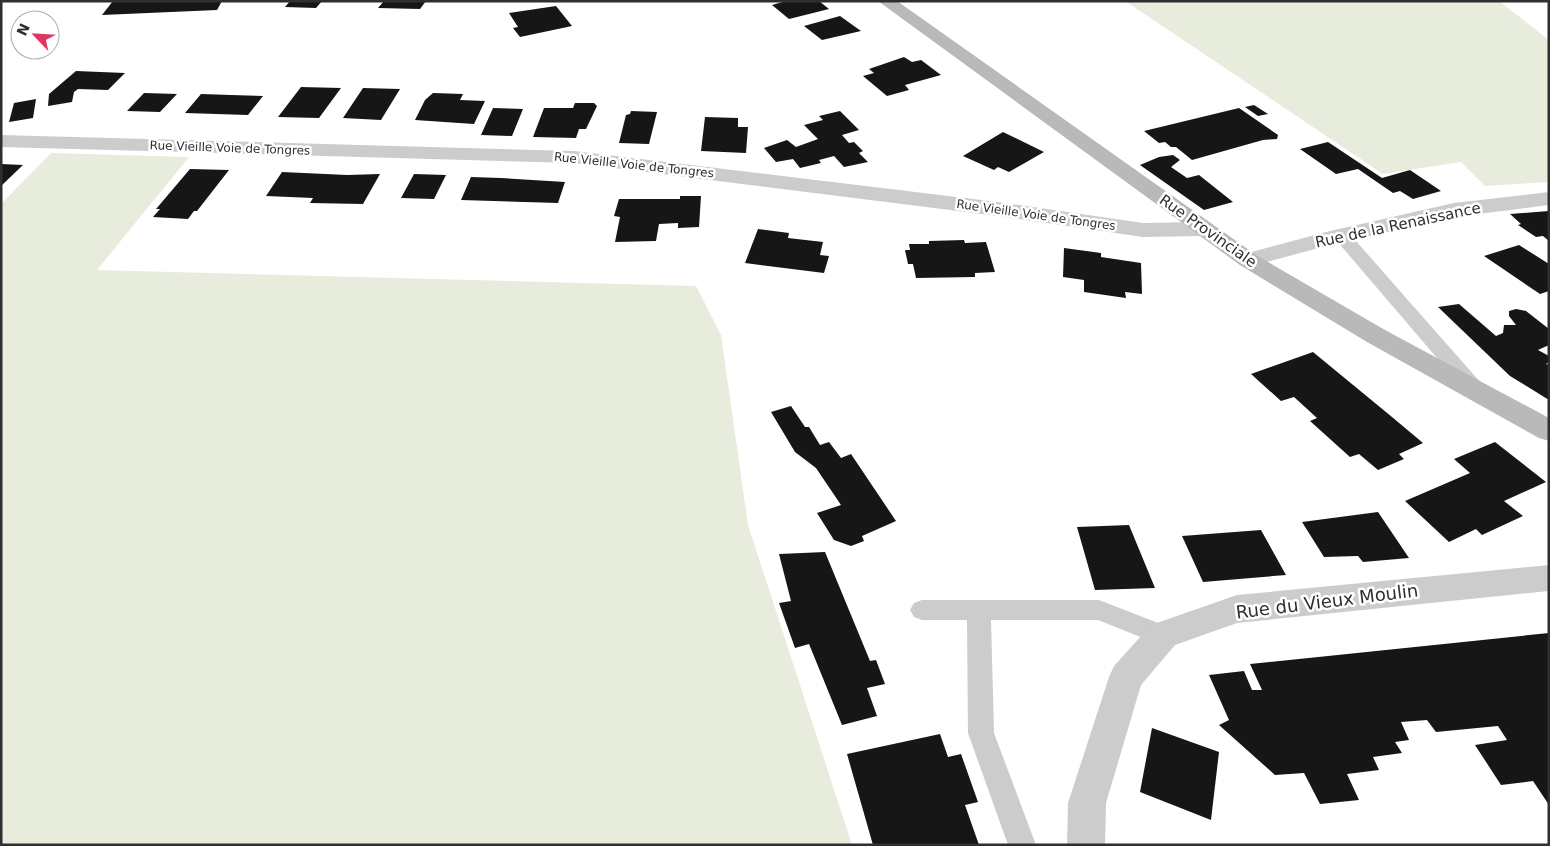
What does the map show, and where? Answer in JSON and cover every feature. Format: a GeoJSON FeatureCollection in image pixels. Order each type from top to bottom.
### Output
{"type":"FeatureCollection","features":[{"type":"Feature","properties":{"kind":"main road","name":"Rue Provinciale"},"geometry":{"type":"LineString","coordinates":[[886,1],[1248,260],[1376,336],[1549,430]]}},
{"type":"Feature","properties":{"kind":"street","name":"Rue Vieille Voie de Tongres"},"geometry":{"type":"LineString","coordinates":[[1,141],[574,157],[998,209],[1143,230],[1204,229]]}},
{"type":"Feature","properties":{"kind":"street","name":"Rue de la Renaissance"},"geometry":{"type":"LineString","coordinates":[[1248,260],[1454,210],[1549,198]]}},
{"type":"Feature","properties":{"kind":"street","name":"Rue du Vieux Moulin"},"geometry":{"type":"LineString","coordinates":[[1086,845],[1087,803],[1126,677],[1163,635],[1237,609],[1547,576]]}},
{"type":"Feature","properties":{"kind":"lane"},"geometry":{"type":"LineString","coordinates":[[1342,236],[1476,392]]}},
{"type":"Feature","properties":{"kind":"lane"},"geometry":{"type":"LineString","coordinates":[[922,610],[1099,610],[1163,635]]}},
{"type":"Feature","properties":{"kind":"lane"},"geometry":{"type":"LineString","coordinates":[[979,610],[981,733],[1022,845]]}},
{"type":"Feature","properties":{"kind":"shaded area"},"geometry":{"type":"Polygon","coordinates":[[[1125,1],[1499,1],[1549,40],[1549,182],[1485,186],[1461,162],[1383,174],[1125,1]]]}},
{"type":"Feature","properties":{"kind":"shaded area"},"geometry":{"type":"Polygon","coordinates":[[[51,153],[189,157],[97,270],[696,286],[721,335],[748,525],[852,845],[1,845],[1,204],[51,153]]]}},
{"type":"Feature","properties":{"kind":"building"},"geometry":{"type":"Polygon","coordinates":[[[113,1],[222,1],[217,10],[102,15],[113,1]]]}},
{"type":"Feature","properties":{"kind":"building"},"geometry":{"type":"Polygon","coordinates":[[[290,1],[322,1],[316,8],[285,7],[290,1]]]}},
{"type":"Feature","properties":{"kind":"building"},"geometry":{"type":"Polygon","coordinates":[[[384,1],[426,1],[420,9],[378,8],[384,1]]]}},
{"type":"Feature","properties":{"kind":"building"},"geometry":{"type":"Polygon","coordinates":[[[786,1],[819,1],[829,9],[789,19],[772,5],[786,1]]]}},
{"type":"Feature","properties":{"kind":"building"},"geometry":{"type":"Polygon","coordinates":[[[556,6],[572,26],[520,37],[513,28],[518,27],[509,13],[556,6]]]}},
{"type":"Feature","properties":{"kind":"building"},"geometry":{"type":"Polygon","coordinates":[[[840,16],[861,31],[822,40],[804,26],[840,16]]]}},
{"type":"Feature","properties":{"kind":"building"},"geometry":{"type":"Polygon","coordinates":[[[904,57],[912,62],[921,60],[941,75],[905,85],[909,90],[887,96],[863,76],[874,73],[869,69],[904,57]]]}},
{"type":"Feature","properties":{"kind":"building"},"geometry":{"type":"Polygon","coordinates":[[[76,71],[125,73],[108,90],[78,89],[74,92],[72,102],[48,106],[49,94],[76,71]]]}},
{"type":"Feature","properties":{"kind":"building"},"geometry":{"type":"Polygon","coordinates":[[[301,87],[341,88],[319,118],[278,117],[301,87]]]}},
{"type":"Feature","properties":{"kind":"building"},"geometry":{"type":"Polygon","coordinates":[[[363,88],[400,89],[381,120],[343,118],[363,88]]]}},
{"type":"Feature","properties":{"kind":"building"},"geometry":{"type":"Polygon","coordinates":[[[144,93],[177,94],[160,112],[127,111],[144,93]]]}},
{"type":"Feature","properties":{"kind":"building"},"geometry":{"type":"Polygon","coordinates":[[[433,93],[463,94],[460,100],[485,101],[474,124],[415,120],[425,100],[433,93]]]}},
{"type":"Feature","properties":{"kind":"building"},"geometry":{"type":"Polygon","coordinates":[[[201,94],[263,96],[248,115],[185,113],[201,94]]]}},
{"type":"Feature","properties":{"kind":"building"},"geometry":{"type":"Polygon","coordinates":[[[36,99],[33,118],[9,122],[14,103],[36,99]]]}},
{"type":"Feature","properties":{"kind":"building"},"geometry":{"type":"Polygon","coordinates":[[[575,103],[594,103],[597,106],[586,129],[579,129],[576,138],[533,137],[544,108],[573,108],[575,103]]]}},
{"type":"Feature","properties":{"kind":"building"},"geometry":{"type":"Polygon","coordinates":[[[1254,105],[1268,114],[1258,116],[1245,107],[1254,105]]]}},
{"type":"Feature","properties":{"kind":"building"},"geometry":{"type":"Polygon","coordinates":[[[493,108],[523,109],[512,136],[481,135],[493,108]]]}},
{"type":"Feature","properties":{"kind":"building"},"geometry":{"type":"Polygon","coordinates":[[[1239,108],[1278,135],[1277,139],[1263,140],[1192,160],[1176,147],[1171,147],[1165,142],[1159,143],[1144,131],[1239,108]]]}},
{"type":"Feature","properties":{"kind":"building"},"geometry":{"type":"Polygon","coordinates":[[[631,111],[657,112],[649,144],[619,143],[626,115],[630,114],[631,111]]]}},
{"type":"Feature","properties":{"kind":"building"},"geometry":{"type":"Polygon","coordinates":[[[840,111],[859,130],[842,135],[849,143],[854,142],[863,151],[859,153],[868,162],[844,167],[834,156],[819,160],[821,163],[800,168],[793,159],[776,162],[764,148],[787,140],[796,147],[818,139],[804,125],[823,120],[819,116],[840,111]]]}},
{"type":"Feature","properties":{"kind":"building"},"geometry":{"type":"Polygon","coordinates":[[[705,117],[738,118],[738,127],[748,127],[746,153],[701,151],[705,117]]]}},
{"type":"Feature","properties":{"kind":"building"},"geometry":{"type":"Polygon","coordinates":[[[1003,132],[1044,152],[1009,172],[998,167],[994,170],[963,156],[1003,132]]]}},
{"type":"Feature","properties":{"kind":"building"},"geometry":{"type":"Polygon","coordinates":[[[1328,142],[1382,178],[1410,170],[1441,191],[1413,199],[1400,191],[1393,193],[1358,169],[1336,174],[1300,149],[1328,142]]]}},
{"type":"Feature","properties":{"kind":"building"},"geometry":{"type":"Polygon","coordinates":[[[1173,155],[1180,160],[1171,167],[1187,178],[1199,175],[1233,202],[1204,210],[1140,165],[1159,157],[1173,155]]]}},
{"type":"Feature","properties":{"kind":"building"},"geometry":{"type":"Polygon","coordinates":[[[1,164],[23,165],[1,186],[1,164]]]}},
{"type":"Feature","properties":{"kind":"building"},"geometry":{"type":"Polygon","coordinates":[[[190,169],[229,170],[197,211],[194,211],[188,219],[153,217],[160,209],[156,209],[190,169]]]}},
{"type":"Feature","properties":{"kind":"building"},"geometry":{"type":"Polygon","coordinates":[[[282,172],[347,175],[380,174],[363,204],[310,203],[313,198],[266,196],[282,172]]]}},
{"type":"Feature","properties":{"kind":"building"},"geometry":{"type":"Polygon","coordinates":[[[414,174],[446,175],[434,199],[401,198],[414,174]]]}},
{"type":"Feature","properties":{"kind":"building"},"geometry":{"type":"Polygon","coordinates":[[[471,177],[565,182],[558,203],[461,200],[471,177]]]}},
{"type":"Feature","properties":{"kind":"building"},"geometry":{"type":"Polygon","coordinates":[[[680,196],[701,196],[699,227],[678,228],[678,223],[659,224],[656,241],[615,242],[620,217],[614,216],[619,199],[680,199],[680,196]]]}},
{"type":"Feature","properties":{"kind":"building"},"geometry":{"type":"Polygon","coordinates":[[[1549,211],[1549,241],[1543,236],[1536,237],[1518,225],[1521,224],[1510,214],[1549,211]]]}},
{"type":"Feature","properties":{"kind":"building"},"geometry":{"type":"Polygon","coordinates":[[[758,229],[789,233],[788,238],[823,242],[820,255],[829,256],[824,273],[745,263],[758,229]]]}},
{"type":"Feature","properties":{"kind":"building"},"geometry":{"type":"Polygon","coordinates":[[[964,240],[965,243],[986,242],[995,272],[975,273],[975,277],[916,278],[913,264],[908,264],[905,250],[910,250],[909,244],[929,244],[929,241],[964,240]]]}},
{"type":"Feature","properties":{"kind":"building"},"geometry":{"type":"Polygon","coordinates":[[[1519,245],[1549,264],[1549,291],[1540,294],[1484,256],[1519,245]]]}},
{"type":"Feature","properties":{"kind":"building"},"geometry":{"type":"Polygon","coordinates":[[[1064,248],[1101,253],[1101,257],[1141,263],[1142,294],[1125,292],[1126,298],[1084,292],[1084,280],[1063,277],[1064,248]]]}},
{"type":"Feature","properties":{"kind":"building"},"geometry":{"type":"Polygon","coordinates":[[[1459,304],[1496,336],[1503,333],[1504,325],[1516,325],[1509,316],[1509,311],[1516,309],[1526,311],[1549,329],[1549,345],[1538,350],[1549,356],[1549,362],[1546,364],[1549,365],[1549,400],[1510,376],[1438,307],[1459,304]]]}},
{"type":"Feature","properties":{"kind":"building"},"geometry":{"type":"Polygon","coordinates":[[[1313,352],[1423,443],[1399,454],[1404,459],[1378,470],[1359,454],[1350,457],[1310,421],[1317,418],[1294,397],[1281,401],[1251,374],[1313,352]]]}},
{"type":"Feature","properties":{"kind":"building"},"geometry":{"type":"Polygon","coordinates":[[[791,406],[805,427],[809,427],[820,445],[829,442],[841,458],[851,454],[896,521],[862,536],[864,541],[851,546],[834,540],[817,513],[841,505],[816,468],[795,452],[771,412],[791,406]]]}},
{"type":"Feature","properties":{"kind":"building"},"geometry":{"type":"Polygon","coordinates":[[[1495,442],[1546,482],[1504,501],[1523,516],[1482,535],[1476,529],[1449,542],[1405,501],[1470,473],[1454,459],[1495,442]]]}},
{"type":"Feature","properties":{"kind":"building"},"geometry":{"type":"Polygon","coordinates":[[[1378,512],[1409,558],[1363,562],[1358,556],[1324,557],[1302,522],[1378,512]]]}},
{"type":"Feature","properties":{"kind":"building"},"geometry":{"type":"Polygon","coordinates":[[[1129,525],[1155,588],[1095,590],[1077,527],[1129,525]]]}},
{"type":"Feature","properties":{"kind":"building"},"geometry":{"type":"Polygon","coordinates":[[[1261,530],[1286,575],[1203,582],[1182,536],[1261,530]]]}},
{"type":"Feature","properties":{"kind":"building"},"geometry":{"type":"Polygon","coordinates":[[[825,552],[870,661],[876,660],[885,684],[867,688],[877,716],[842,725],[809,644],[795,648],[779,603],[791,601],[779,554],[825,552]]]}},
{"type":"Feature","properties":{"kind":"building"},"geometry":{"type":"Polygon","coordinates":[[[1549,633],[1549,805],[1533,781],[1501,785],[1475,745],[1507,740],[1498,726],[1436,732],[1427,720],[1401,722],[1409,740],[1395,742],[1402,753],[1373,757],[1379,770],[1347,774],[1359,800],[1320,804],[1304,773],[1275,775],[1219,725],[1229,720],[1209,675],[1244,671],[1252,690],[1262,690],[1250,664],[1549,633]]]}},
{"type":"Feature","properties":{"kind":"building"},"geometry":{"type":"Polygon","coordinates":[[[1152,728],[1219,752],[1211,820],[1140,792],[1152,728]]]}},
{"type":"Feature","properties":{"kind":"building"},"geometry":{"type":"Polygon","coordinates":[[[940,734],[948,757],[961,754],[978,802],[965,805],[979,845],[873,845],[847,754],[940,734]]]}}]}
